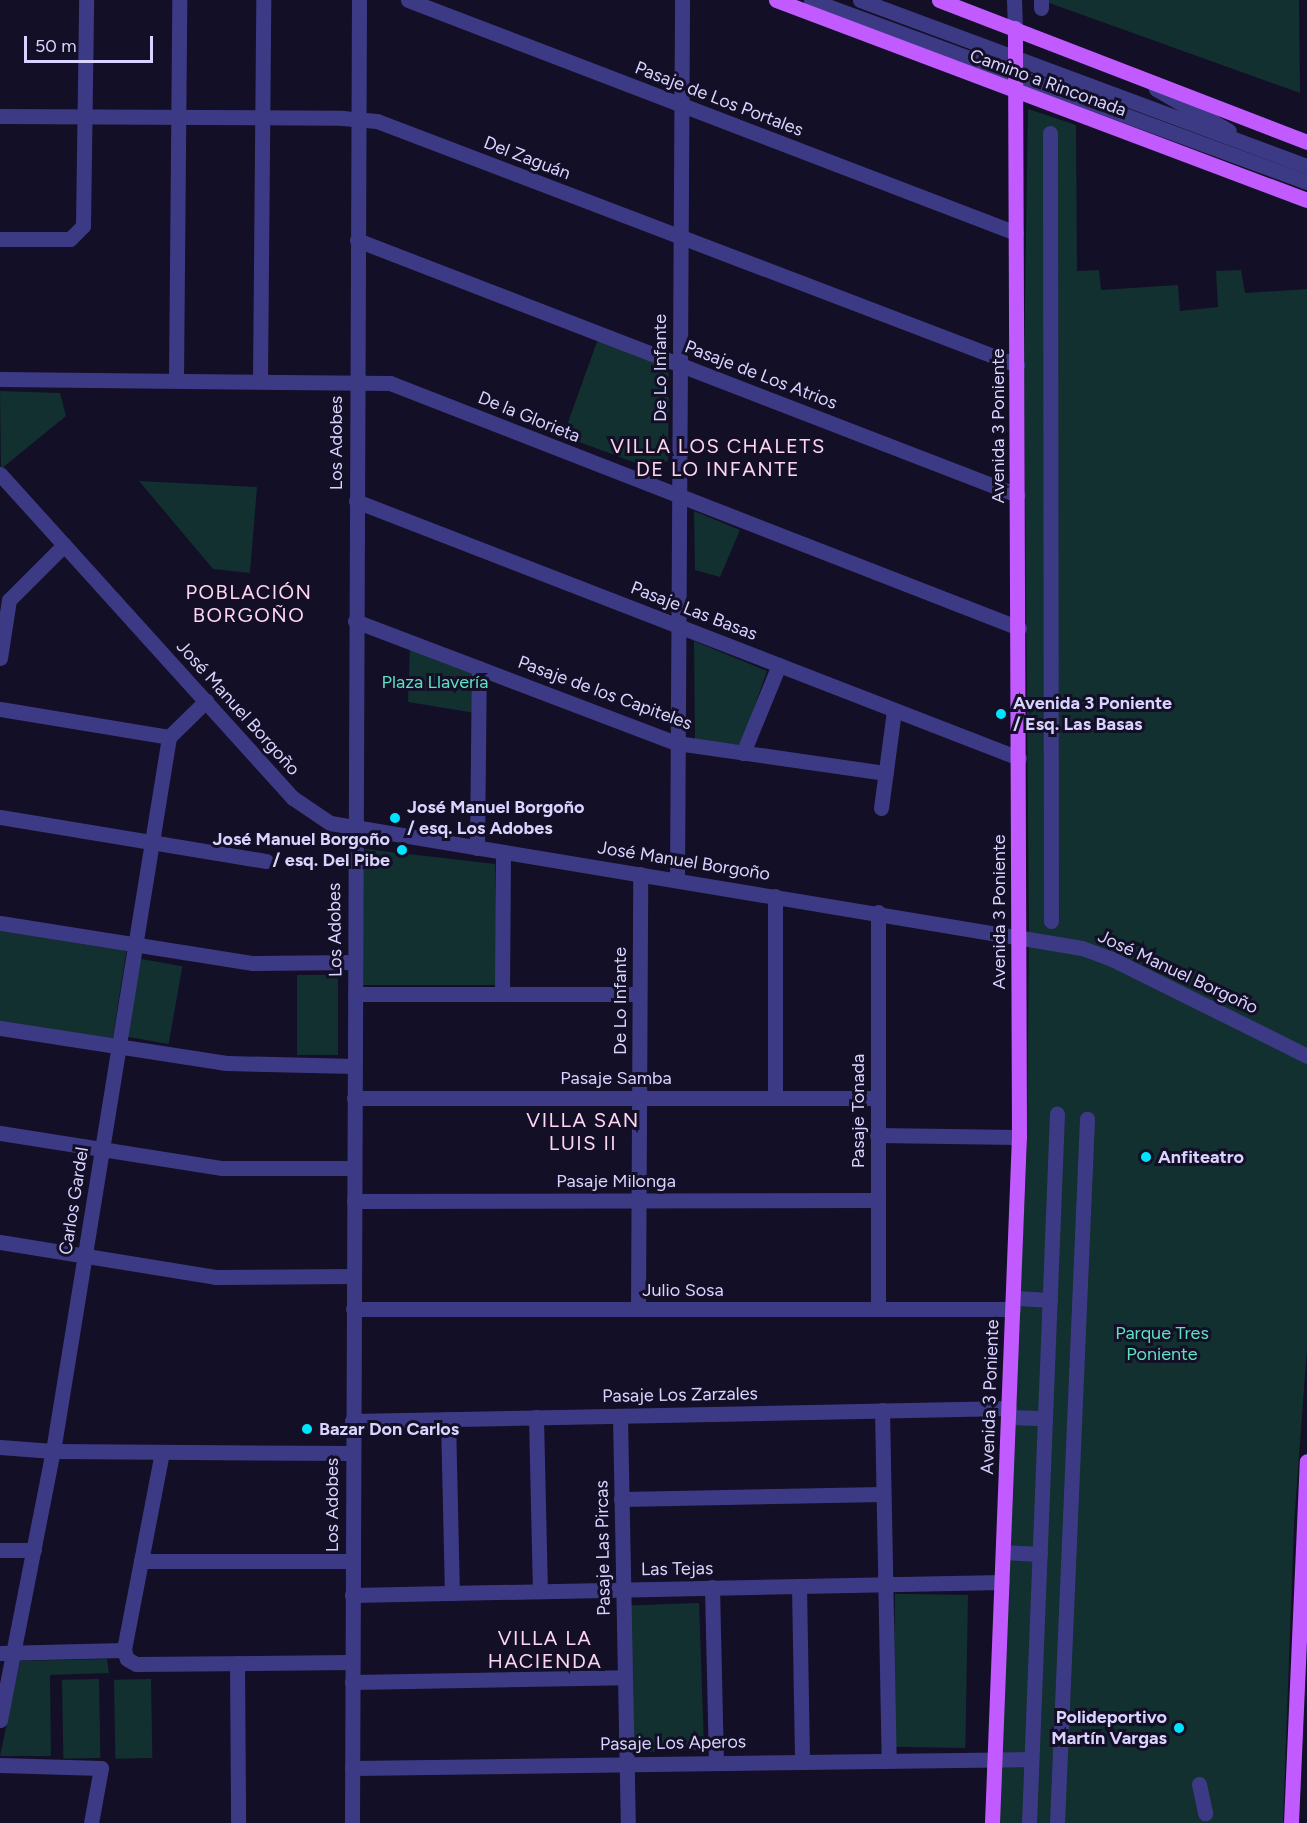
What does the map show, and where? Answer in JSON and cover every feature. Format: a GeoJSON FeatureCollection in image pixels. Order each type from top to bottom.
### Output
{"type":"FeatureCollection","features":[{"type":"Feature","properties":{"kind":"main road","name":"Camino a Rinconada"},"geometry":{"type":"LineString","coordinates":[[776,0],[1015,85],[1307,200]]}},
{"type":"Feature","properties":{"kind":"main road","name":"Camino a Rinconada"},"geometry":{"type":"LineString","coordinates":[[939,0],[1307,142]]}},
{"type":"Feature","properties":{"kind":"main road","name":"Avenida 3 Poniente"},"geometry":{"type":"LineString","coordinates":[[992,1823],[1019,1137],[1015,28]]}},
{"type":"Feature","properties":{"kind":"main road"},"geometry":{"type":"LineString","coordinates":[[1291,1823],[1302,1685],[1307,1461]]}},
{"type":"Feature","properties":{"kind":"street"},"geometry":{"type":"LineString","coordinates":[[0,239],[65,240],[78,234],[84,221],[86,0]]}},
{"type":"Feature","properties":{"kind":"street"},"geometry":{"type":"LineString","coordinates":[[176,380],[179,0]]}},
{"type":"Feature","properties":{"kind":"street"},"geometry":{"type":"LineString","coordinates":[[260,380],[263,0]]}},
{"type":"Feature","properties":{"kind":"street","name":"Los Adobes"},"geometry":{"type":"LineString","coordinates":[[352,1823],[355,994],[353,829],[359,0]]}},
{"type":"Feature","properties":{"kind":"street","name":"Pasaje de Los Portales"},"geometry":{"type":"LineString","coordinates":[[408,0],[1016,233]]}},
{"type":"Feature","properties":{"kind":"street","name":"De Lo Infante"},"geometry":{"type":"LineString","coordinates":[[676,880],[682,0]]}},
{"type":"Feature","properties":{"kind":"street"},"geometry":{"type":"LineString","coordinates":[[811,0],[1015,85],[1082,100],[1307,182]]}},
{"type":"Feature","properties":{"kind":"street"},"geometry":{"type":"LineString","coordinates":[[860,0],[1015,60],[1307,166]]}},
{"type":"Feature","properties":{"kind":"street","name":"Avenida 3 Poniente"},"geometry":{"type":"LineString","coordinates":[[1014,0],[1015,28]]}},
{"type":"Feature","properties":{"kind":"street"},"geometry":{"type":"LineString","coordinates":[[1130,74],[1262,151]]}},
{"type":"Feature","properties":{"kind":"street"},"geometry":{"type":"LineString","coordinates":[[1082,100],[1256,181]]}},
{"type":"Feature","properties":{"kind":"street","name":"Del Zaguán"},"geometry":{"type":"LineString","coordinates":[[0,116],[358,118],[377,121],[1017,366]]}},
{"type":"Feature","properties":{"kind":"street"},"geometry":{"type":"LineString","coordinates":[[1050,133],[1051,921]]}},
{"type":"Feature","properties":{"kind":"street","name":"Pasaje de Los Atrios"},"geometry":{"type":"LineString","coordinates":[[357,240],[1017,495]]}},
{"type":"Feature","properties":{"kind":"street","name":"De la Glorieta"},"geometry":{"type":"LineString","coordinates":[[0,379],[356,380],[390,383],[1018,628]]}},
{"type":"Feature","properties":{"kind":"street","name":"José Manuel Borgoño"},"geometry":{"type":"LineString","coordinates":[[0,474],[305,809],[330,823],[353,829],[1019,935],[1099,954],[1307,1056]]}},
{"type":"Feature","properties":{"kind":"street","name":"Pasaje Las Basas"},"geometry":{"type":"LineString","coordinates":[[356,501],[1018,758]]}},
{"type":"Feature","properties":{"kind":"street"},"geometry":{"type":"LineString","coordinates":[[0,658],[4,600],[64,545]]}},
{"type":"Feature","properties":{"kind":"street","name":"Pasaje de los Capiteles"},"geometry":{"type":"LineString","coordinates":[[355,621],[677,743],[886,773]]}},
{"type":"Feature","properties":{"kind":"street"},"geometry":{"type":"LineString","coordinates":[[743,753],[779,665]]}},
{"type":"Feature","properties":{"kind":"street"},"geometry":{"type":"LineString","coordinates":[[477,848],[478,668]]}},
{"type":"Feature","properties":{"kind":"street"},"geometry":{"type":"LineString","coordinates":[[0,709],[169,737],[206,701]]}},
{"type":"Feature","properties":{"kind":"street"},"geometry":{"type":"LineString","coordinates":[[882,808],[894,710]]}},
{"type":"Feature","properties":{"kind":"street","name":"Carlos Gardel"},"geometry":{"type":"LineString","coordinates":[[0,1720],[7,1652],[34,1550],[53,1451],[169,737]]}},
{"type":"Feature","properties":{"kind":"street"},"geometry":{"type":"LineString","coordinates":[[0,817],[266,861]]}},
{"type":"Feature","properties":{"kind":"street"},"geometry":{"type":"LineString","coordinates":[[502,994],[503,852]]}},
{"type":"Feature","properties":{"kind":"street","name":"De Lo Infante"},"geometry":{"type":"LineString","coordinates":[[638,1309],[640,874]]}},
{"type":"Feature","properties":{"kind":"street"},"geometry":{"type":"LineString","coordinates":[[775,896],[775,1098]]}},
{"type":"Feature","properties":{"kind":"street","name":"Pasaje Tonada"},"geometry":{"type":"LineString","coordinates":[[878,912],[878,1309]]}},
{"type":"Feature","properties":{"kind":"street"},"geometry":{"type":"LineString","coordinates":[[0,923],[253,963],[355,962]]}},
{"type":"Feature","properties":{"kind":"street"},"geometry":{"type":"LineString","coordinates":[[355,994],[639,994]]}},
{"type":"Feature","properties":{"kind":"street"},"geometry":{"type":"LineString","coordinates":[[0,1028],[226,1063],[354,1066]]}},
{"type":"Feature","properties":{"kind":"street","name":"Pasaje Samba"},"geometry":{"type":"LineString","coordinates":[[354,1098],[878,1098]]}},
{"type":"Feature","properties":{"kind":"street"},"geometry":{"type":"LineString","coordinates":[[1029,1823],[1057,1114]]}},
{"type":"Feature","properties":{"kind":"street"},"geometry":{"type":"LineString","coordinates":[[1057,1823],[1087,1119]]}},
{"type":"Feature","properties":{"kind":"street"},"geometry":{"type":"LineString","coordinates":[[0,1133],[222,1168],[354,1168]]}},
{"type":"Feature","properties":{"kind":"street"},"geometry":{"type":"LineString","coordinates":[[878,1135],[1019,1137]]}},
{"type":"Feature","properties":{"kind":"street","name":"Pasaje Milonga"},"geometry":{"type":"LineString","coordinates":[[354,1201],[878,1200]]}},
{"type":"Feature","properties":{"kind":"street"},"geometry":{"type":"LineString","coordinates":[[0,1242],[215,1277],[353,1276]]}},
{"type":"Feature","properties":{"kind":"street","name":"Julio Sosa"},"geometry":{"type":"LineString","coordinates":[[353,1309],[878,1309],[1013,1304],[1050,1300]]}},
{"type":"Feature","properties":{"kind":"street"},"geometry":{"type":"LineString","coordinates":[[882,1410],[889,1759]]}},
{"type":"Feature","properties":{"kind":"street","name":"Pasaje Los Zarzales"},"geometry":{"type":"LineString","coordinates":[[352,1421],[882,1410],[1009,1412],[1045,1418]]}},
{"type":"Feature","properties":{"kind":"street","name":"Pasaje Las Pircas"},"geometry":{"type":"LineString","coordinates":[[620,1416],[628,1823]]}},
{"type":"Feature","properties":{"kind":"street"},"geometry":{"type":"LineString","coordinates":[[536,1417],[540,1591]]}},
{"type":"Feature","properties":{"kind":"street"},"geometry":{"type":"LineString","coordinates":[[448,1419],[452,1593]]}},
{"type":"Feature","properties":{"kind":"street"},"geometry":{"type":"LineString","coordinates":[[0,1448],[53,1451],[352,1453]]}},
{"type":"Feature","properties":{"kind":"street"},"geometry":{"type":"LineString","coordinates":[[162,1452],[124,1650],[127,1659],[136,1664],[352,1662]]}},
{"type":"Feature","properties":{"kind":"street"},"geometry":{"type":"LineString","coordinates":[[621,1499],[883,1494]]}},
{"type":"Feature","properties":{"kind":"street"},"geometry":{"type":"LineString","coordinates":[[0,1550],[34,1550]]}},
{"type":"Feature","properties":{"kind":"street"},"geometry":{"type":"LineString","coordinates":[[1003,1552],[1040,1554]]}},
{"type":"Feature","properties":{"kind":"street"},"geometry":{"type":"LineString","coordinates":[[141,1561],[352,1561]]}},
{"type":"Feature","properties":{"kind":"street","name":"Las Tejas"},"geometry":{"type":"LineString","coordinates":[[352,1595],[1002,1582]]}},
{"type":"Feature","properties":{"kind":"street"},"geometry":{"type":"LineString","coordinates":[[799,1586],[802,1760]]}},
{"type":"Feature","properties":{"kind":"street"},"geometry":{"type":"LineString","coordinates":[[712,1587],[716,1762]]}},
{"type":"Feature","properties":{"kind":"street"},"geometry":{"type":"LineString","coordinates":[[7,1652],[124,1650]]}},
{"type":"Feature","properties":{"kind":"street"},"geometry":{"type":"LineString","coordinates":[[237,1663],[238,1823]]}},
{"type":"Feature","properties":{"kind":"street"},"geometry":{"type":"LineString","coordinates":[[352,1682],[625,1677]]}},
{"type":"Feature","properties":{"kind":"street","name":"Pasaje Los Aperos"},"geometry":{"type":"LineString","coordinates":[[352,1768],[995,1757],[1031,1759]]}},
{"type":"Feature","properties":{"kind":"street"},"geometry":{"type":"LineString","coordinates":[[0,1765],[101,1768],[91,1823]]}},
{"type":"Feature","properties":{"kind":"street"},"geometry":{"type":"LineString","coordinates":[[1199,1784],[1204,1813]]}},
{"type":"Feature","properties":{"kind":"green space"},"geometry":{"type":"Polygon","coordinates":[[[1041,0],[1299,0],[1300,93],[1041,0]]]}},
{"type":"Feature","properties":{"kind":"green space","name":"Parque Tres Poniente"},"geometry":{"type":"Polygon","coordinates":[[[1028,109],[1076,125],[1077,271],[1099,270],[1101,290],[1178,285],[1180,311],[1218,307],[1216,271],[1241,270],[1245,293],[1307,289],[1307,1348],[1294,1524],[1283,1823],[996,1823],[1027,1145],[1029,926],[1024,365],[1028,109]]]}},
{"type":"Feature","properties":{"kind":"green space"},"geometry":{"type":"Polygon","coordinates":[[[598,339],[669,364],[668,461],[647,467],[563,436],[598,339]]]}},
{"type":"Feature","properties":{"kind":"green space"},"geometry":{"type":"Polygon","coordinates":[[[0,391],[60,393],[66,416],[1,469],[0,391]]]}},
{"type":"Feature","properties":{"kind":"green space"},"geometry":{"type":"Polygon","coordinates":[[[139,481],[257,487],[250,573],[213,569],[139,481]]]}},
{"type":"Feature","properties":{"kind":"green space"},"geometry":{"type":"Polygon","coordinates":[[[694,511],[740,530],[720,577],[695,570],[694,511]]]}},
{"type":"Feature","properties":{"kind":"green space"},"geometry":{"type":"Polygon","coordinates":[[[694,641],[767,671],[741,745],[695,741],[694,641]]]}},
{"type":"Feature","properties":{"kind":"green space","name":"Plaza Llavería"},"geometry":{"type":"Polygon","coordinates":[[[410,647],[476,671],[475,713],[408,702],[410,647]]]}},
{"type":"Feature","properties":{"kind":"green space"},"geometry":{"type":"Polygon","coordinates":[[[365,849],[495,864],[498,985],[362,985],[361,857],[365,849]]]}},
{"type":"Feature","properties":{"kind":"green space"},"geometry":{"type":"Polygon","coordinates":[[[0,931],[126,951],[112,1041],[0,1023],[0,931]]]}},
{"type":"Feature","properties":{"kind":"green space"},"geometry":{"type":"Polygon","coordinates":[[[141,959],[182,966],[169,1044],[127,1037],[141,959]]]}},
{"type":"Feature","properties":{"kind":"green space"},"geometry":{"type":"Polygon","coordinates":[[[297,975],[338,975],[338,1055],[297,1055],[297,975]]]}},
{"type":"Feature","properties":{"kind":"green space"},"geometry":{"type":"Polygon","coordinates":[[[895,1594],[968,1595],[965,1748],[892,1747],[895,1594]]]}},
{"type":"Feature","properties":{"kind":"green space"},"geometry":{"type":"Polygon","coordinates":[[[699,1603],[704,1750],[632,1752],[627,1606],[699,1603]]]}},
{"type":"Feature","properties":{"kind":"green space"},"geometry":{"type":"Polygon","coordinates":[[[107,1659],[109,1673],[50,1675],[51,1756],[0,1756],[20,1661],[107,1659]]]}},
{"type":"Feature","properties":{"kind":"green space"},"geometry":{"type":"Polygon","coordinates":[[[99,1679],[100,1758],[63,1759],[62,1680],[99,1679]]]}},
{"type":"Feature","properties":{"kind":"green space"},"geometry":{"type":"Polygon","coordinates":[[[151,1679],[152,1758],[115,1759],[114,1680],[151,1679]]]}},
{"type":"Feature","properties":{"kind":"place","name":"Avenida 3 Poniente / Esq. Las Basas"},"geometry":{"type":"Point","coordinates":[1001,714]}},
{"type":"Feature","properties":{"kind":"place","name":"José Manuel Borgoño / esq. Los Adobes"},"geometry":{"type":"Point","coordinates":[395,818]}},
{"type":"Feature","properties":{"kind":"place","name":"José Manuel Borgoño / esq. Del Pibe"},"geometry":{"type":"Point","coordinates":[402,850]}},
{"type":"Feature","properties":{"kind":"place","name":"Anfiteatro"},"geometry":{"type":"Point","coordinates":[1146,1157]}},
{"type":"Feature","properties":{"kind":"place","name":"Bazar Don Carlos"},"geometry":{"type":"Point","coordinates":[307,1429]}},
{"type":"Feature","properties":{"kind":"place","name":"Polideportivo Martín Vargas"},"geometry":{"type":"Point","coordinates":[1179,1728]}},
{"type":"Feature","properties":{"kind":"district","name":"VILLA LOS CHALETS DE LO INFANTE"},"geometry":{"type":"Point","coordinates":[718,458]}},
{"type":"Feature","properties":{"kind":"district","name":"POBLACIÓN BORGOÑO"},"geometry":{"type":"Point","coordinates":[249,604]}},
{"type":"Feature","properties":{"kind":"district","name":"VILLA SAN LUIS II"},"geometry":{"type":"Point","coordinates":[583,1132]}},
{"type":"Feature","properties":{"kind":"district","name":"VILLA LA HACIENDA"},"geometry":{"type":"Point","coordinates":[545,1650]}}]}
